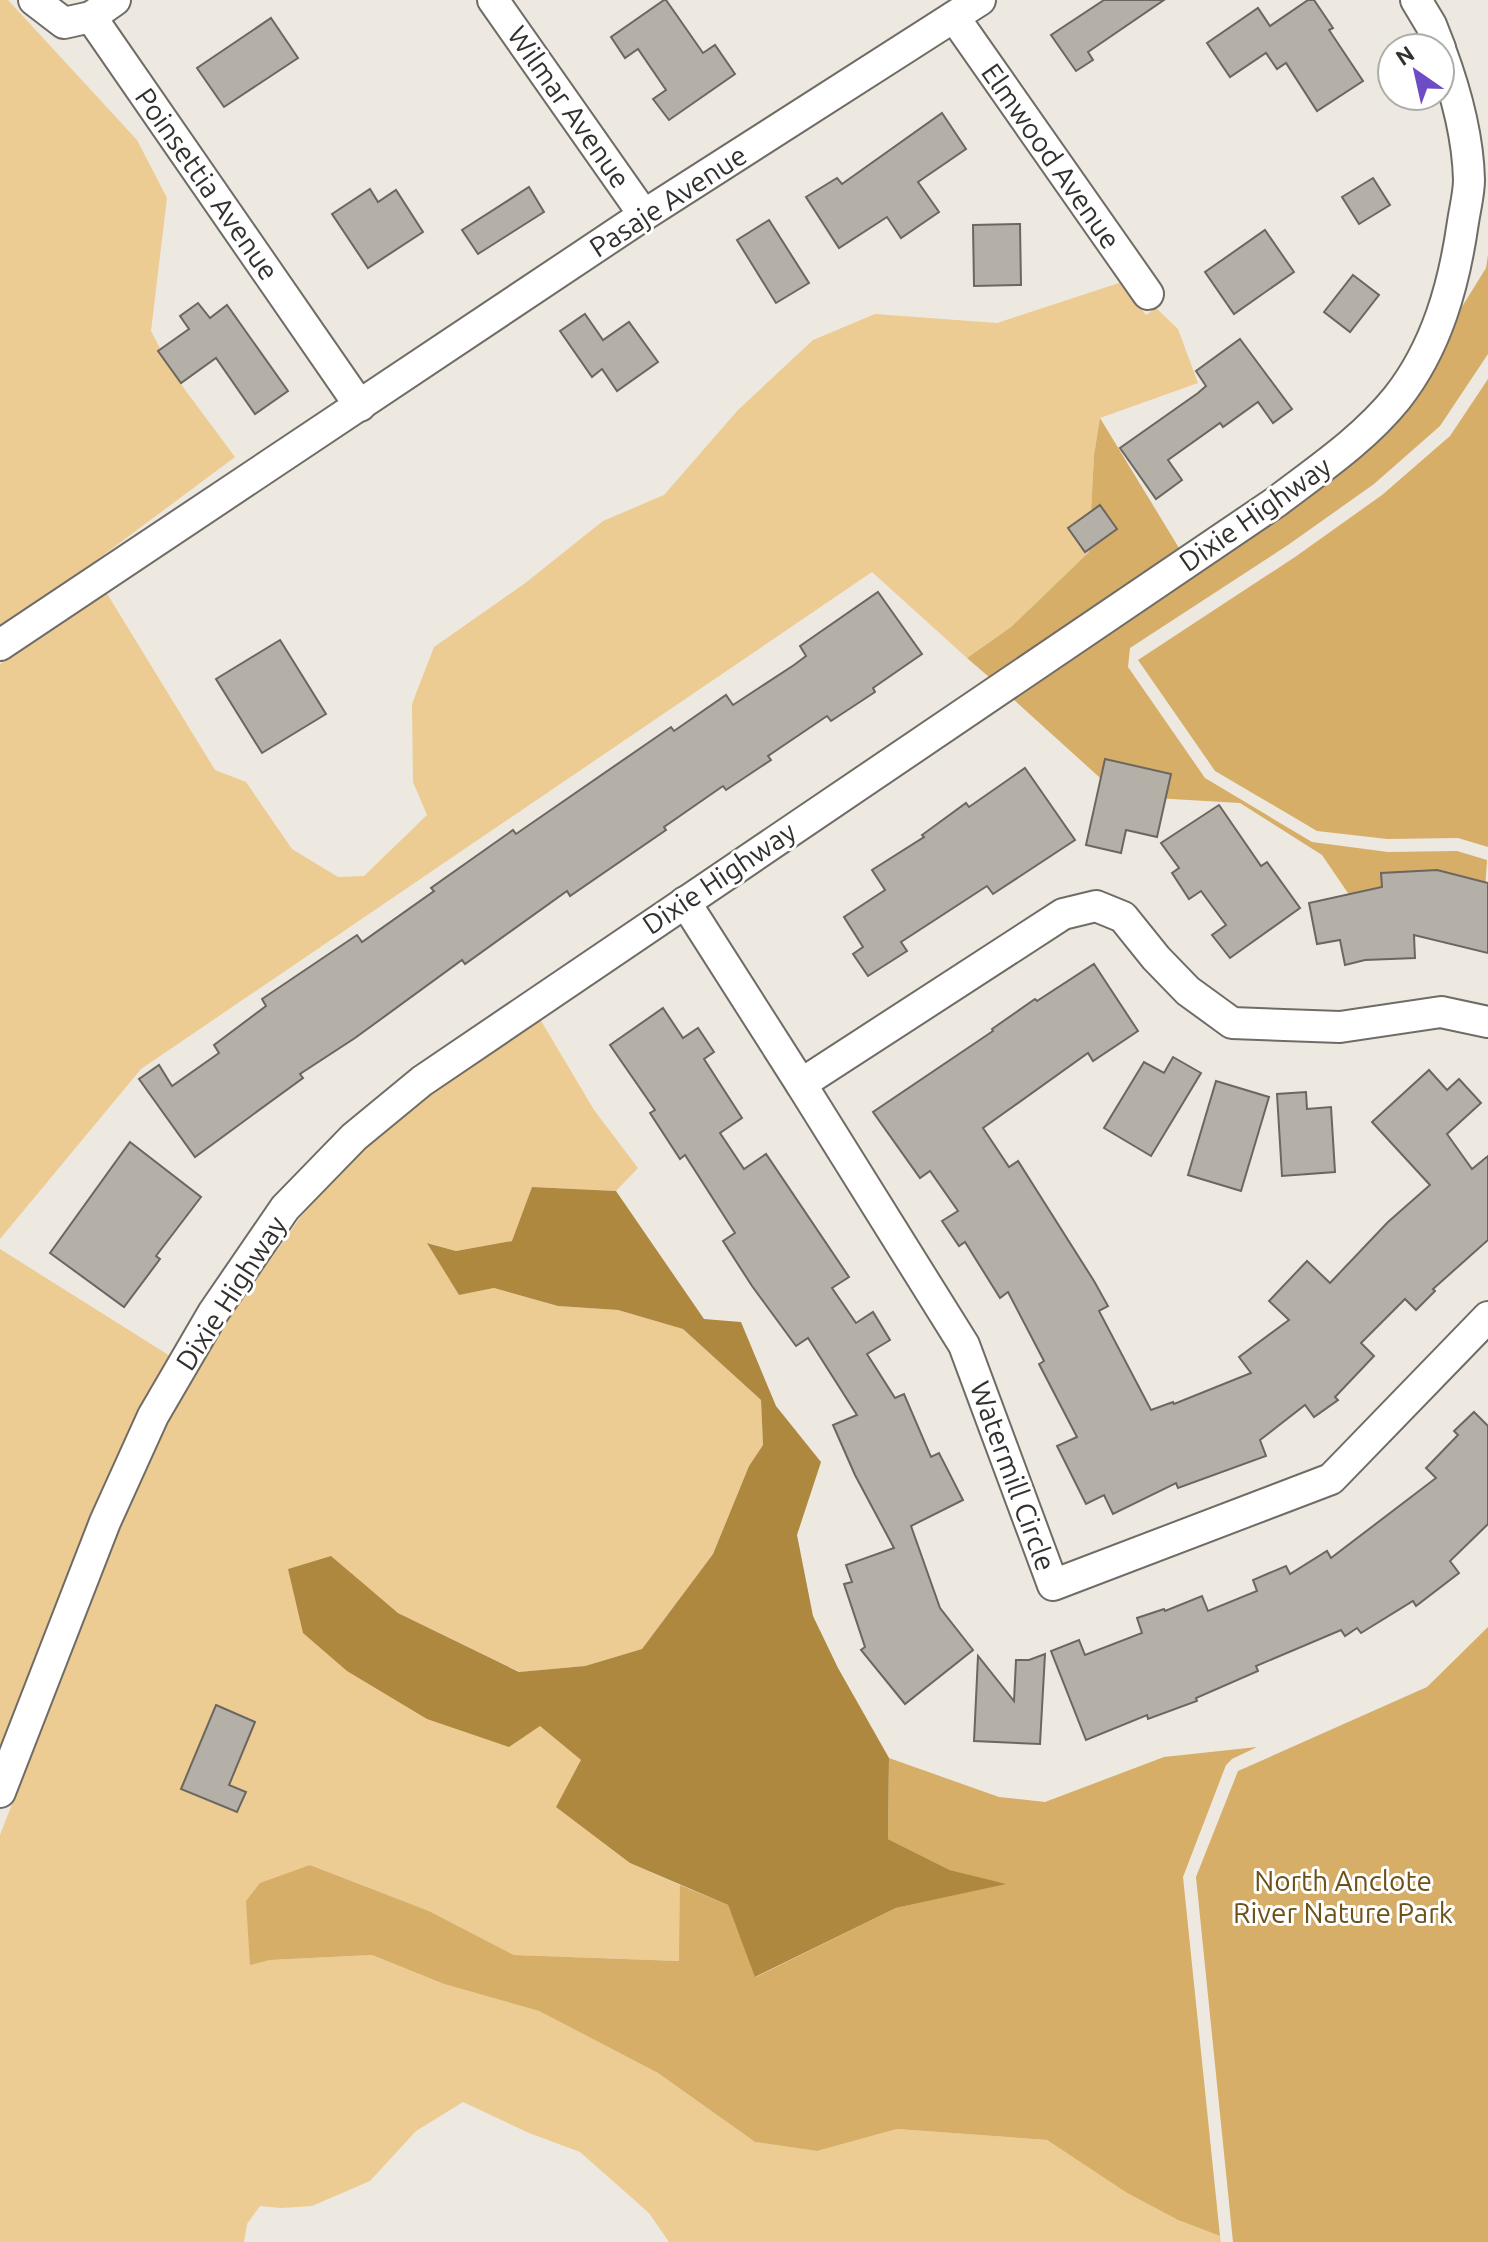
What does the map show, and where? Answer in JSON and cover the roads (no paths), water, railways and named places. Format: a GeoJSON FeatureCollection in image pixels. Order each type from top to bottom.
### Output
{"type":"FeatureCollection","features":[{"type":"Feature","properties":{"kind":"street","name":"Poinsettia Avenue"},"geometry":{"type":"LineString","coordinates":[[34,0],[64,23],[103,8],[360,406]]}},
{"type":"Feature","properties":{"kind":"street","name":"Wilmar Avenue"},"geometry":{"type":"LineString","coordinates":[[493,0],[644,215]]}},
{"type":"Feature","properties":{"kind":"street","name":"Pasaje Avenue"},"geometry":{"type":"LineString","coordinates":[[0,645],[644,215],[980,0]]}},
{"type":"Feature","properties":{"kind":"street","name":"Dixie Highway"},"geometry":{"type":"LineString","coordinates":[[1416,0],[1434,32]]}},
{"type":"Feature","properties":{"kind":"street","name":"Elmwood Avenue"},"geometry":{"type":"LineString","coordinates":[[954,17],[1148,294]]}},
{"type":"Feature","properties":{"kind":"street","name":"Dixie Highway"},"geometry":{"type":"LineString","coordinates":[[0,1792],[105,1522],[153,1416],[213,1313],[285,1208],[354,1137],[422,1081],[1276,502],[1372,425],[1398,397],[1428,350],[1457,261],[1469,181],[1456,90]]}},
{"type":"Feature","properties":{"kind":"street","name":"Watermill Circle"},"geometry":{"type":"LineString","coordinates":[[685,902],[964,1345],[1053,1585],[1331,1479],[1488,1317]]}},
{"type":"Feature","properties":{"kind":"street"},"geometry":{"type":"LineString","coordinates":[[801,1084],[1063,914],[1096,906],[1123,917],[1188,991],[1232,1023],[1340,1027],[1441,1012],[1488,1022]]}},
{"type":"Feature","properties":{"kind":"park label","name":"North Anclote River Nature Park"},"geometry":{"type":"Point","coordinates":[1343,1897]}}]}
